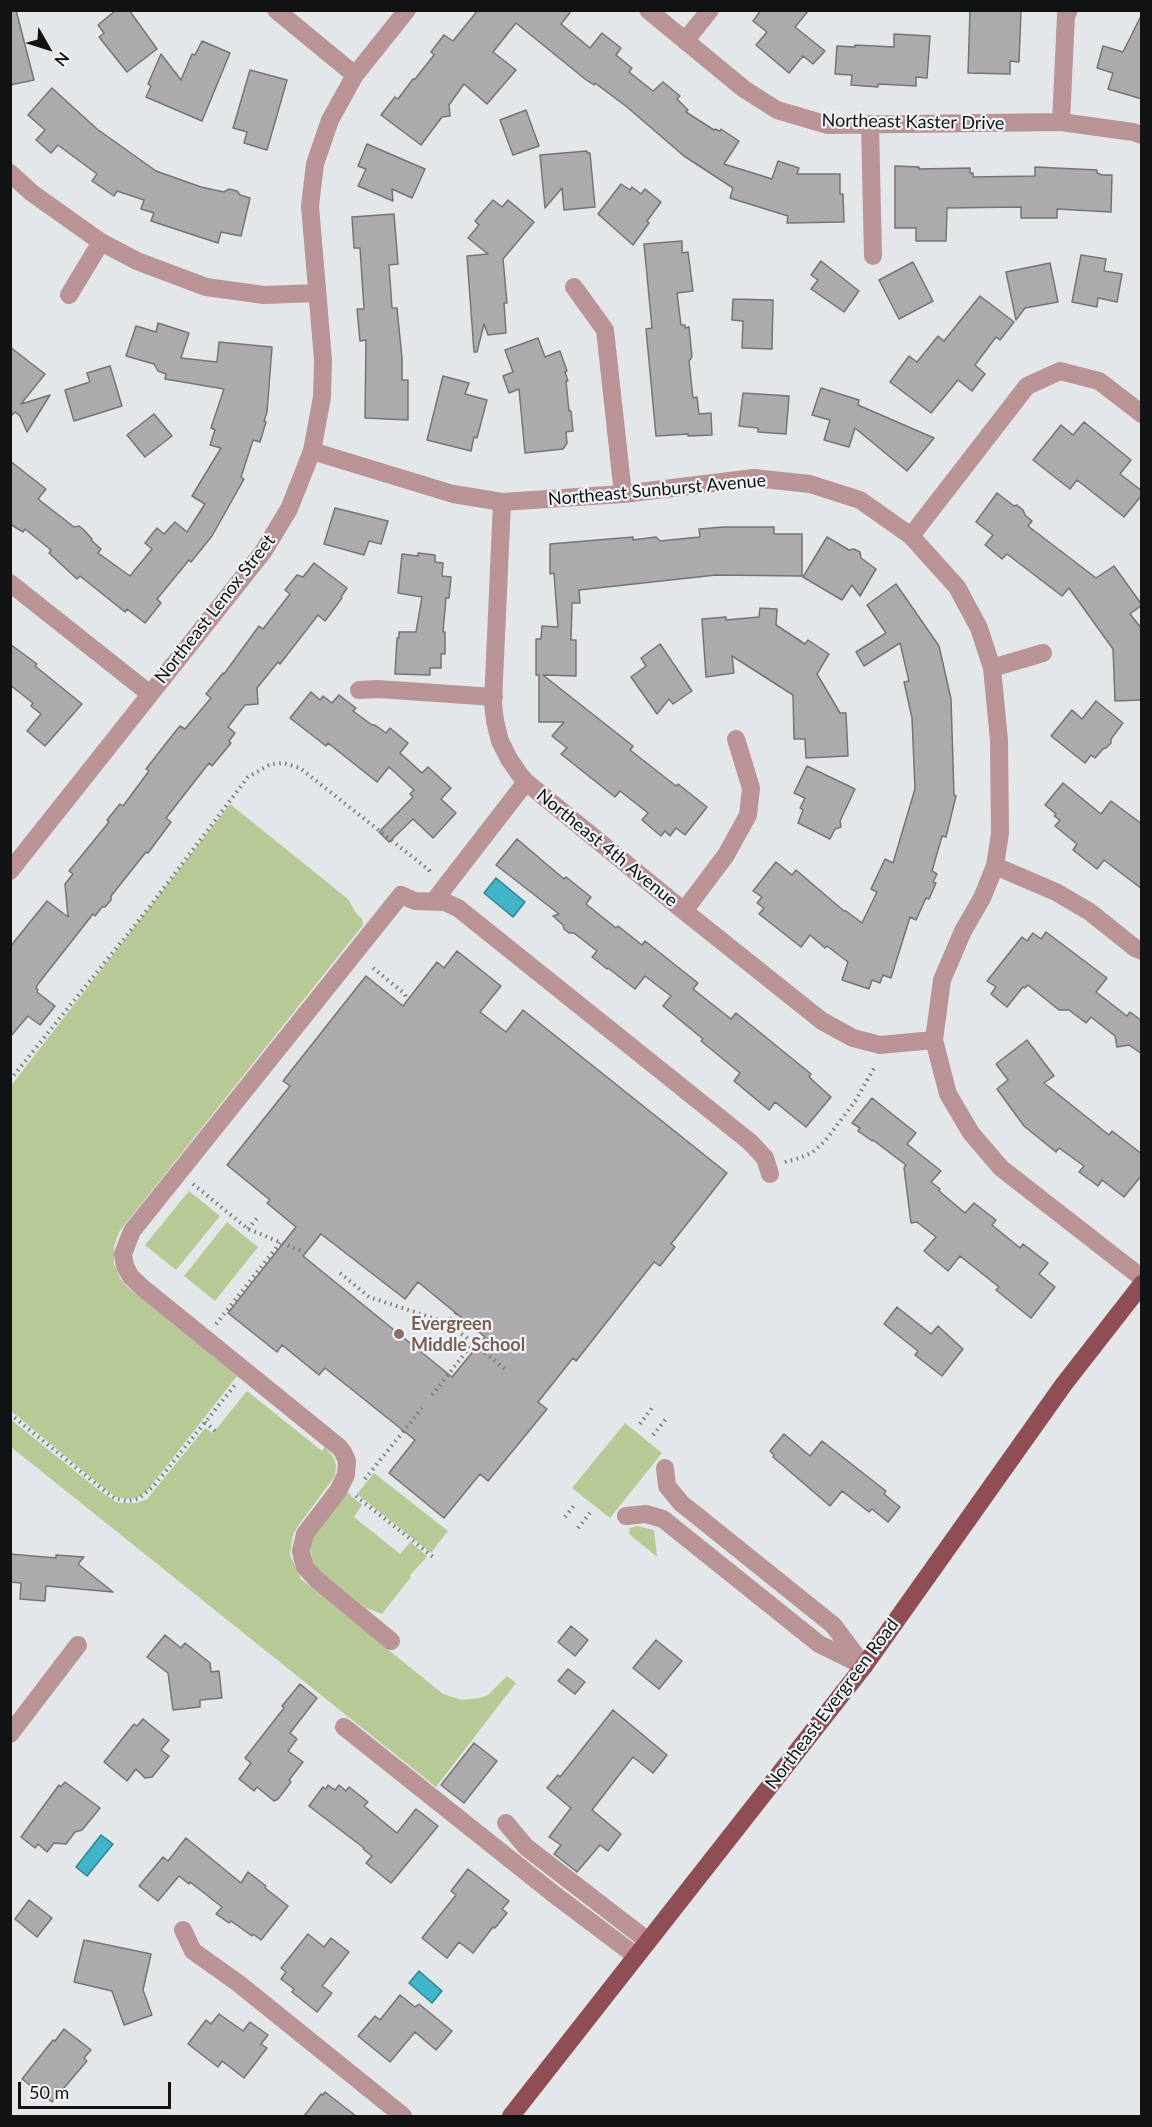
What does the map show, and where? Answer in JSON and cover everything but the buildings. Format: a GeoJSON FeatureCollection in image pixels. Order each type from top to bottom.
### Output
{"type":"FeatureCollection","features":[{"type":"Feature","properties":{"kind":"main road","name":"Northeast Evergreen Road"},"geometry":{"type":"LineString","coordinates":[[511,2116],[864,1666],[1064,1384],[1142,1284]]}},
{"type":"Feature","properties":{"kind":"street"},"geometry":{"type":"LineString","coordinates":[[276,10],[355,75]]}},
{"type":"Feature","properties":{"kind":"street","name":"Northeast Lenox Street"},"geometry":{"type":"LineString","coordinates":[[10,871],[263,552],[289,509],[312,451],[322,397],[323,360],[310,206],[315,164],[330,120],[355,75],[407,10]]}},
{"type":"Feature","properties":{"kind":"street","name":"Northeast Kaster Drive"},"geometry":{"type":"LineString","coordinates":[[648,10],[744,89],[777,110],[828,125],[1061,122],[1142,135]]}},
{"type":"Feature","properties":{"kind":"street"},"geometry":{"type":"LineString","coordinates":[[685,41],[710,10]]}},
{"type":"Feature","properties":{"kind":"street"},"geometry":{"type":"LineString","coordinates":[[1061,122],[1066,15],[1069,10]]}},
{"type":"Feature","properties":{"kind":"street"},"geometry":{"type":"LineString","coordinates":[[870,124],[873,256]]}},
{"type":"Feature","properties":{"kind":"street"},"geometry":{"type":"LineString","coordinates":[[10,173],[32,193],[101,242],[137,261],[206,286],[264,295],[317,293]]}},
{"type":"Feature","properties":{"kind":"street"},"geometry":{"type":"LineString","coordinates":[[69,295],[101,242]]}},
{"type":"Feature","properties":{"kind":"street"},"geometry":{"type":"LineString","coordinates":[[574,287],[605,330],[623,494]]}},
{"type":"Feature","properties":{"kind":"street"},"geometry":{"type":"LineString","coordinates":[[911,536],[1027,386],[1060,371],[1100,381],[1142,414]]}},
{"type":"Feature","properties":{"kind":"street","name":"Northeast Sunburst Avenue"},"geometry":{"type":"LineString","coordinates":[[312,451],[453,494],[502,502],[623,494],[754,478],[810,484],[860,500],[911,536],[957,587],[979,628],[992,668],[999,740],[1000,833],[995,866],[942,980],[934,1040],[948,1094],[971,1133],[1001,1168],[1142,1278]]}},
{"type":"Feature","properties":{"kind":"street","name":"Northeast 4th Avenue"},"geometry":{"type":"LineString","coordinates":[[502,502],[495,721],[508,759],[526,782],[822,1021],[853,1038],[880,1045],[934,1040]]}},
{"type":"Feature","properties":{"kind":"street"},"geometry":{"type":"LineString","coordinates":[[10,583],[150,694]]}},
{"type":"Feature","properties":{"kind":"street"},"geometry":{"type":"LineString","coordinates":[[992,668],[1043,654]]}},
{"type":"Feature","properties":{"kind":"street"},"geometry":{"type":"LineString","coordinates":[[359,690],[378,688],[494,697]]}},
{"type":"Feature","properties":{"kind":"street"},"geometry":{"type":"LineString","coordinates":[[684,911],[726,855],[748,815],[751,788],[736,739]]}},
{"type":"Feature","properties":{"kind":"street"},"geometry":{"type":"LineString","coordinates":[[434,901],[526,782]]}},
{"type":"Feature","properties":{"kind":"street"},"geometry":{"type":"LineString","coordinates":[[995,866],[1065,897],[1090,912],[1135,948],[1142,951]]}},
{"type":"Feature","properties":{"kind":"street"},"geometry":{"type":"LineString","coordinates":[[391,1641],[315,1580],[305,1567],[303,1560],[301,1551],[305,1534],[338,1491],[346,1475],[346,1461],[343,1452],[144,1289],[131,1277],[124,1266],[123,1254],[132,1231],[401,895],[415,901],[445,902],[458,908],[750,1142],[776,1168]]}},
{"type":"Feature","properties":{"kind":"street"},"geometry":{"type":"LineString","coordinates":[[664,1468],[667,1486],[681,1503],[833,1625],[864,1666]]}},
{"type":"Feature","properties":{"kind":"street"},"geometry":{"type":"LineString","coordinates":[[626,1516],[646,1514],[663,1519],[819,1644],[864,1666]]}},
{"type":"Feature","properties":{"kind":"street"},"geometry":{"type":"LineString","coordinates":[[10,1734],[78,1645]]}},
{"type":"Feature","properties":{"kind":"street"},"geometry":{"type":"LineString","coordinates":[[344,1727],[555,1895],[636,1956]]}},
{"type":"Feature","properties":{"kind":"street"},"geometry":{"type":"LineString","coordinates":[[506,1823],[526,1846],[648,1941]]}},
{"type":"Feature","properties":{"kind":"street"},"geometry":{"type":"LineString","coordinates":[[183,1930],[193,1951],[247,1990],[403,2116]]}},
{"type":"Feature","properties":{"kind":"path"},"geometry":{"type":"LineString","coordinates":[[10,1080],[147,910],[248,777],[271,764],[284,763],[300,768],[429,870],[431,878]]}},
{"type":"Feature","properties":{"kind":"path"},"geometry":{"type":"LineString","coordinates":[[373,968],[405,994],[406,998]]}},
{"type":"Feature","properties":{"kind":"path"},"geometry":{"type":"LineString","coordinates":[[776,1168],[813,1152],[825,1141],[856,1100],[874,1068]]}},
{"type":"Feature","properties":{"kind":"path"},"geometry":{"type":"LineString","coordinates":[[187,1180],[248,1229],[304,1252]]}},
{"type":"Feature","properties":{"kind":"path"},"geometry":{"type":"LineString","coordinates":[[248,1229],[258,1217]]}},
{"type":"Feature","properties":{"kind":"path"},"geometry":{"type":"LineString","coordinates":[[210,1330],[281,1242]]}},
{"type":"Feature","properties":{"kind":"path"},"geometry":{"type":"LineString","coordinates":[[340,1273],[369,1297],[448,1323],[505,1369]]}},
{"type":"Feature","properties":{"kind":"path"},"geometry":{"type":"LineString","coordinates":[[448,1323],[456,1313]]}},
{"type":"Feature","properties":{"kind":"path"},"geometry":{"type":"LineString","coordinates":[[481,1350],[489,1339]]}},
{"type":"Feature","properties":{"kind":"path"},"geometry":{"type":"LineString","coordinates":[[432,1395],[473,1343]]}},
{"type":"Feature","properties":{"kind":"path"},"geometry":{"type":"LineString","coordinates":[[10,1414],[106,1492],[116,1499],[127,1501],[138,1499],[146,1494],[240,1378]]}},
{"type":"Feature","properties":{"kind":"path"},"geometry":{"type":"LineString","coordinates":[[360,1485],[422,1408]]}},
{"type":"Feature","properties":{"kind":"path"},"geometry":{"type":"LineString","coordinates":[[639,1424],[652,1408]]}},
{"type":"Feature","properties":{"kind":"path"},"geometry":{"type":"LineString","coordinates":[[653,1435],[666,1419]]}},
{"type":"Feature","properties":{"kind":"path"},"geometry":{"type":"LineString","coordinates":[[205,1422],[215,1431]]}},
{"type":"Feature","properties":{"kind":"path"},"geometry":{"type":"LineString","coordinates":[[353,1494],[433,1557]]}},
{"type":"Feature","properties":{"kind":"path"},"geometry":{"type":"LineString","coordinates":[[565,1517],[576,1503]]}},
{"type":"Feature","properties":{"kind":"path"},"geometry":{"type":"LineString","coordinates":[[578,1528],[590,1513]]}},
{"type":"Feature","properties":{"kind":"green space"},"geometry":{"type":"Polygon","coordinates":[[[230,804],[348,899],[362,919],[363,925],[119,1232],[114,1247],[114,1264],[126,1286],[237,1376],[147,1491],[137,1498],[127,1499],[116,1497],[105,1489],[11,1411],[10,1087],[230,804]]]}},
{"type":"Feature","properties":{"kind":"green space"},"geometry":{"type":"Polygon","coordinates":[[[189,1191],[220,1216],[176,1270],[145,1245],[189,1191]]]}},
{"type":"Feature","properties":{"kind":"green space"},"geometry":{"type":"Polygon","coordinates":[[[227,1222],[258,1247],[215,1301],[184,1276],[227,1222]]]}},
{"type":"Feature","properties":{"kind":"green space"},"geometry":{"type":"Polygon","coordinates":[[[247,1391],[322,1451],[325,1447],[334,1458],[335,1476],[293,1535],[290,1555],[301,1579],[443,1694],[462,1700],[480,1698],[488,1695],[507,1676],[516,1683],[436,1787],[11,1447],[10,1419],[118,1503],[136,1503],[147,1499],[205,1428],[213,1433],[247,1391]]]}},
{"type":"Feature","properties":{"kind":"green space"},"geometry":{"type":"Polygon","coordinates":[[[625,1423],[662,1453],[610,1518],[572,1488],[625,1423]]]}},
{"type":"Feature","properties":{"kind":"green space"},"geometry":{"type":"Polygon","coordinates":[[[374,1473],[448,1531],[431,1553],[357,1494],[374,1473]]]}},
{"type":"Feature","properties":{"kind":"green space"},"geometry":{"type":"Polygon","coordinates":[[[347,1492],[362,1505],[354,1517],[400,1554],[410,1542],[427,1557],[410,1575],[411,1577],[382,1614],[366,1608],[318,1569],[312,1560],[312,1539],[347,1492]]]}},
{"type":"Feature","properties":{"kind":"green space"},"geometry":{"type":"Polygon","coordinates":[[[637,1526],[654,1530],[657,1557],[629,1534],[630,1528],[637,1526]]]}},
{"type":"Feature","properties":{"kind":"water"},"geometry":{"type":"Polygon","coordinates":[[[496,878],[525,902],[513,917],[484,893],[496,878]]]}},
{"type":"Feature","properties":{"kind":"water"},"geometry":{"type":"Polygon","coordinates":[[[101,1835],[113,1844],[87,1876],[76,1867],[101,1835]]]}},
{"type":"Feature","properties":{"kind":"water"},"geometry":{"type":"Polygon","coordinates":[[[419,1971],[442,1991],[432,2003],[409,1983],[419,1971]]]}},
{"type":"Feature","properties":{"kind":"place","name":"Evergreen Middle School"},"geometry":{"type":"Point","coordinates":[399,1334]}}]}
